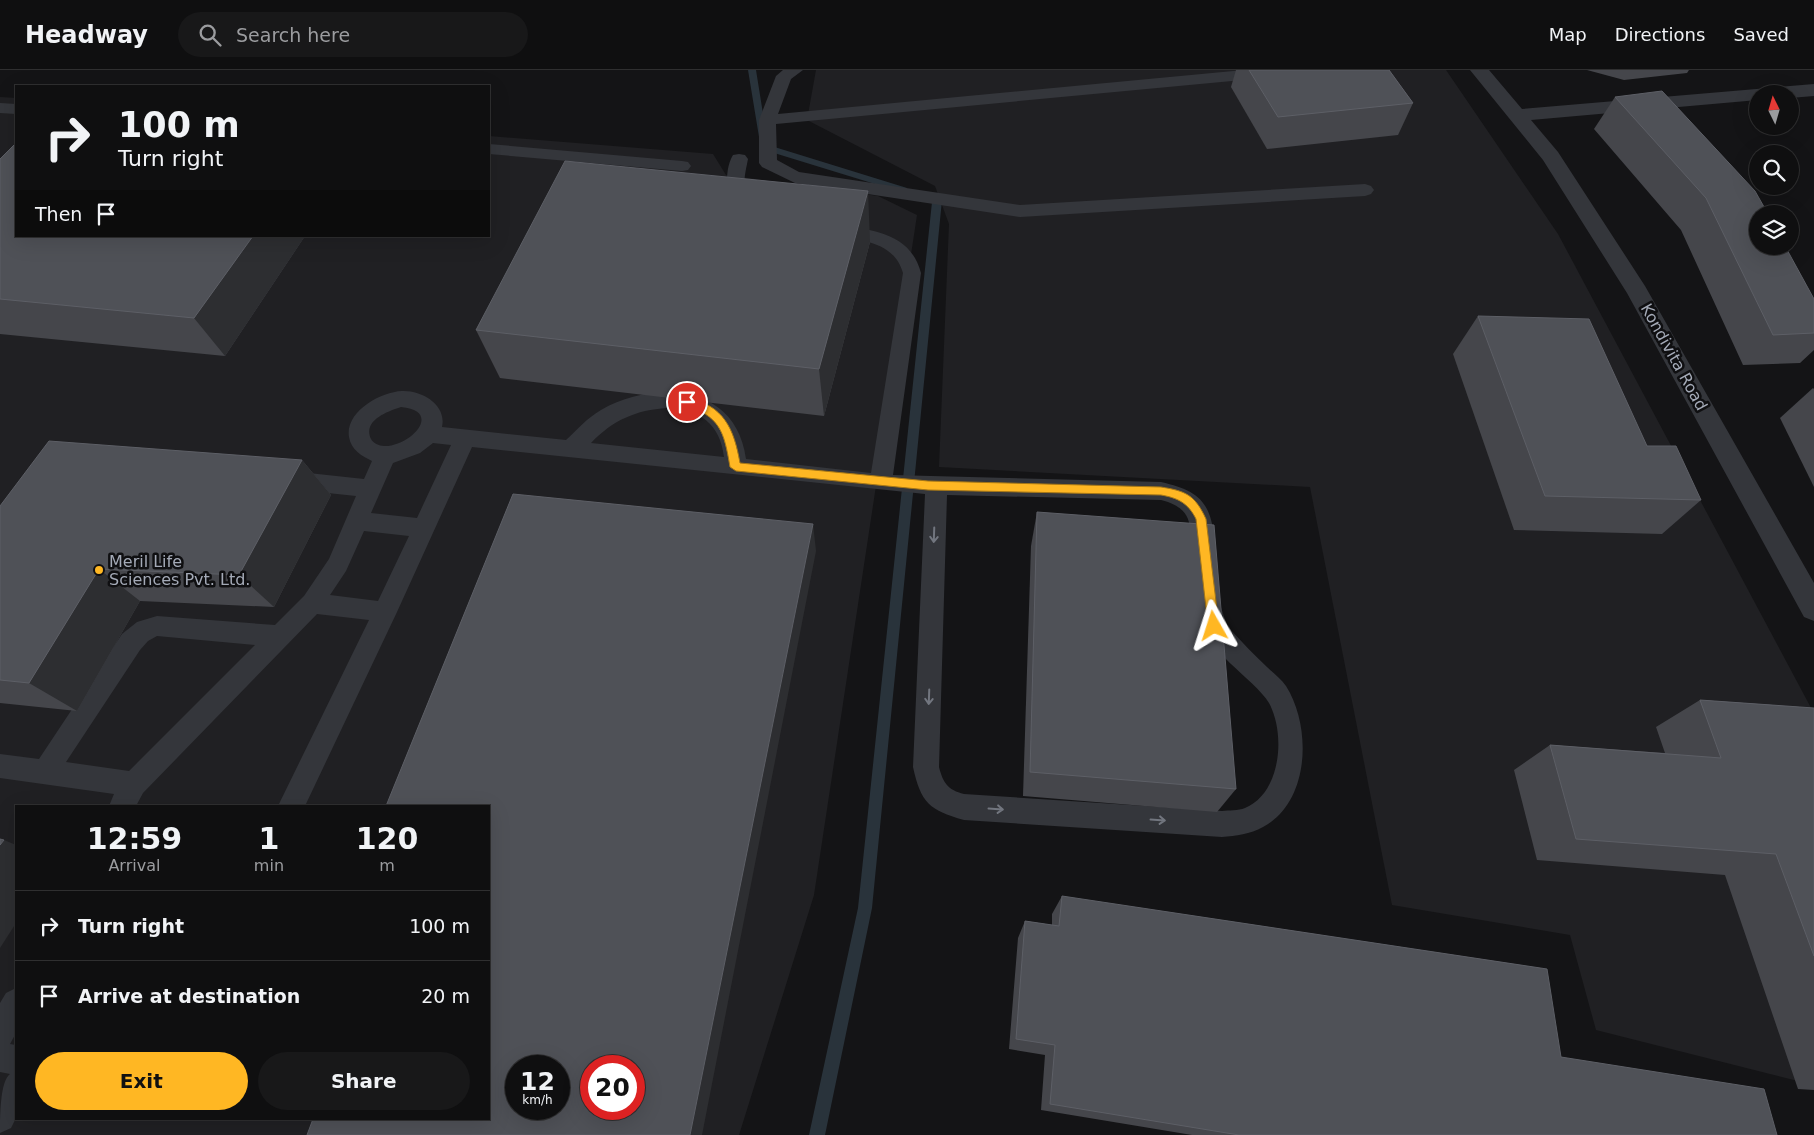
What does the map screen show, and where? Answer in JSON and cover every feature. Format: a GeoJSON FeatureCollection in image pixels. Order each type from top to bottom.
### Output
{"type":"FeatureCollection","features":[{"type":"Feature","properties":{"kind":"street","name":"Kondivita Road"},"geometry":{"type":"LineString","coordinates":[[1479,70],[1551,156],[1637,291],[1814,609]]}},
{"type":"Feature","properties":{"kind":"street"},"geometry":{"type":"LineString","coordinates":[[1799,91],[1814,90]]}},
{"type":"Feature","properties":{"kind":"street"},"geometry":{"type":"LineString","coordinates":[[1518,115],[1749,95]]}},
{"type":"Feature","properties":{"kind":"lane"},"geometry":{"type":"LineString","coordinates":[[795,70],[784,76],[767,121],[768,163],[795,176],[1020,211],[1365,190]]}},
{"type":"Feature","properties":{"kind":"lane"},"geometry":{"type":"LineString","coordinates":[[767,121],[1295,70]]}},
{"type":"Feature","properties":{"kind":"lane"},"geometry":{"type":"LineString","coordinates":[[0,108],[15,109]]}},
{"type":"Feature","properties":{"kind":"lane"},"geometry":{"type":"LineString","coordinates":[[490,150],[682,166]]}},
{"type":"Feature","properties":{"kind":"lane"},"geometry":{"type":"LineString","coordinates":[[739,159],[733,185],[739,199],[757,214]]}},
{"type":"Feature","properties":{"kind":"lane"},"geometry":{"type":"LineString","coordinates":[[822,227],[877,238],[892,244],[908,258],[912,266],[884,483]]}},
{"type":"Feature","properties":{"kind":"lane"},"geometry":{"type":"LineString","coordinates":[[401,399],[413,400],[430,409],[432,425],[427,434],[409,448],[386,454],[375,453],[365,448],[359,441],[357,433],[360,423],[366,414],[377,407],[401,399]]}},
{"type":"Feature","properties":{"kind":"lane"},"geometry":{"type":"LineString","coordinates":[[571,449],[594,426],[615,412],[649,400],[675,400],[700,404],[713,414],[731,439],[736,467]]}},
{"type":"Feature","properties":{"kind":"lane"},"geometry":{"type":"LineString","coordinates":[[427,434],[884,483],[932,486],[1161,491],[1188,499],[1195,506],[1201,519],[1214,626],[1221,636],[1276,693],[1289,719],[1290,750],[1287,773],[1282,787],[1270,805],[1256,817],[1242,823],[1222,824],[964,807],[944,802],[935,793],[929,781],[926,766],[932,486]]}},
{"type":"Feature","properties":{"kind":"lane"},"geometry":{"type":"LineString","coordinates":[[291,805],[385,612],[465,438]]}},
{"type":"Feature","properties":{"kind":"lane"},"geometry":{"type":"LineString","coordinates":[[0,766],[46,772],[128,795],[312,603],[338,564],[386,454]]}},
{"type":"Feature","properties":{"kind":"lane"},"geometry":{"type":"LineString","coordinates":[[273,478],[370,489]]}},
{"type":"Feature","properties":{"kind":"lane"},"geometry":{"type":"LineString","coordinates":[[358,521],[424,528]]}},
{"type":"Feature","properties":{"kind":"lane"},"geometry":{"type":"LineString","coordinates":[[312,603],[385,612]]}},
{"type":"Feature","properties":{"kind":"lane"},"geometry":{"type":"LineString","coordinates":[[46,772],[131,642],[138,633],[148,627],[157,626],[280,636]]}},
{"type":"Feature","properties":{"kind":"lane"},"geometry":{"type":"LineString","coordinates":[[0,1033],[15,1005]]}},
{"type":"Feature","properties":{"kind":"lane"},"geometry":{"type":"LineString","coordinates":[[0,1057],[15,1060]]}},
{"type":"Feature","properties":{"kind":"lane"},"geometry":{"type":"LineString","coordinates":[[0,1117],[15,1090]]}},
{"type":"Feature","properties":{"kind":"shaded area"},"geometry":{"type":"Polygon","coordinates":[[[816,70],[1446,70],[1558,234],[1810,706],[1814,717],[1814,1085],[1596,1030],[1570,935],[1392,905],[1310,487],[939,467],[949,224],[935,186],[807,120],[816,70]]]}},
{"type":"Feature","properties":{"kind":"shaded area"},"geometry":{"type":"Polygon","coordinates":[[[0,97],[15,98],[15,237],[490,237],[490,136],[713,154],[726,175],[878,196],[917,215],[814,895],[739,1135],[0,1135],[0,97]]]}},
{"type":"Feature","properties":{"kind":"building"},"geometry":{"type":"Polygon","coordinates":[[[1249,70],[1389,70],[1413,103],[1278,117],[1249,70]]]}},
{"type":"Feature","properties":{"kind":"building"},"geometry":{"type":"Polygon","coordinates":[[[1662,91],[1749,185],[1749,195],[1757,195],[1763,205],[1749,205],[1749,255],[1790,255],[1814,299],[1814,333],[1773,335],[1706,198],[1615,97],[1662,91]]]}},
{"type":"Feature","properties":{"kind":"building"},"geometry":{"type":"Polygon","coordinates":[[[15,144],[15,237],[252,237],[194,318],[0,299],[0,159],[15,144]]]}},
{"type":"Feature","properties":{"kind":"building"},"geometry":{"type":"Polygon","coordinates":[[[565,161],[868,191],[819,369],[476,330],[565,161]]]}},
{"type":"Feature","properties":{"kind":"building"},"geometry":{"type":"Polygon","coordinates":[[[1478,316],[1589,319],[1647,446],[1676,446],[1701,500],[1545,496],[1478,316]]]}},
{"type":"Feature","properties":{"kind":"building"},"geometry":{"type":"Polygon","coordinates":[[[49,441],[302,460],[239,575],[99,569],[29,683],[0,680],[0,506],[49,441]]]}},
{"type":"Feature","properties":{"kind":"building"},"geometry":{"type":"Polygon","coordinates":[[[513,494],[813,524],[690,1135],[307,1135],[313,1120],[490,1120],[490,805],[386,805],[513,494]]]}},
{"type":"Feature","properties":{"kind":"building"},"geometry":{"type":"Polygon","coordinates":[[[1037,512],[1214,525],[1236,789],[1030,772],[1037,512]]]}},
{"type":"Feature","properties":{"kind":"building"},"geometry":{"type":"Polygon","coordinates":[[[1700,700],[1814,708],[1814,956],[1776,854],[1576,839],[1550,745],[1721,758],[1700,700]]]}},
{"type":"Feature","properties":{"kind":"building"},"geometry":{"type":"Polygon","coordinates":[[[1062,896],[1547,969],[1561,1057],[1764,1089],[1777,1135],[1239,1135],[1050,1104],[1055,1045],[1016,1039],[1025,921],[1059,926],[1062,896]]]}},
{"type":"Feature","properties":{"kind":"waterway"},"geometry":{"type":"LineString","coordinates":[[752,70],[764,147],[904,190]]}},
{"type":"Feature","properties":{"kind":"waterway"},"geometry":{"type":"LineString","coordinates":[[817,1135],[865,908],[937,200],[926,197]]}},
{"type":"Feature","properties":{"kind":"place","name":"Meril Life Sciences Pvt. Ltd."},"geometry":{"type":"Point","coordinates":[99,570]}},
{"type":"Feature","properties":{"kind":"route"},"geometry":{"type":"LineString","coordinates":[[687,402],[700,404],[722,424],[731,439],[736,467],[928,486],[1161,491],[1188,499],[1195,506],[1201,519],[1214,626]]}}]}
